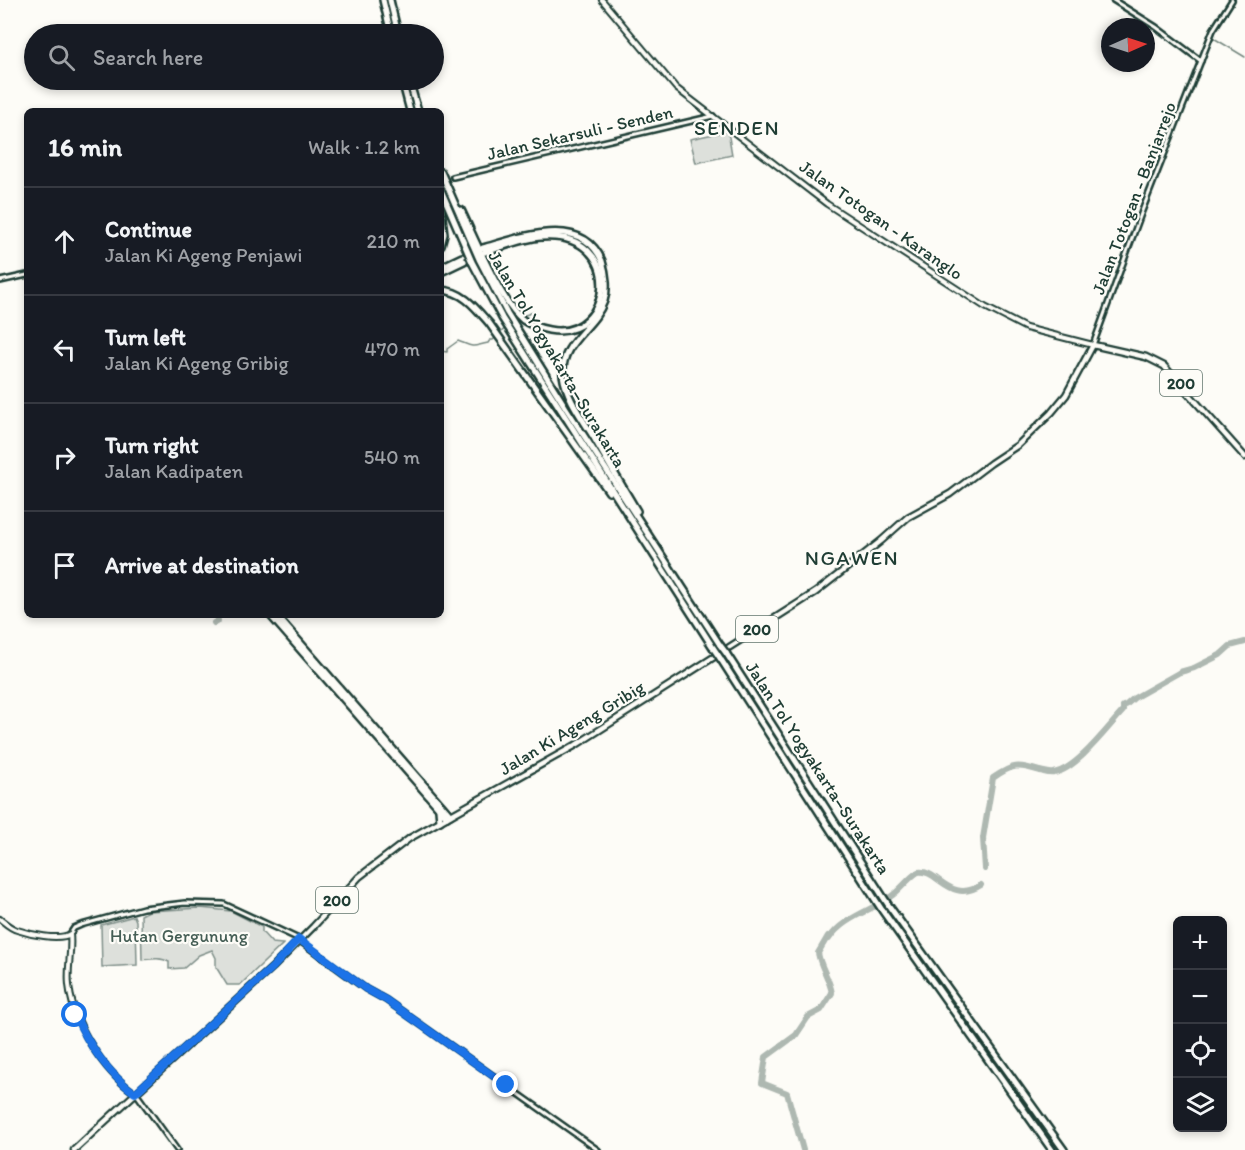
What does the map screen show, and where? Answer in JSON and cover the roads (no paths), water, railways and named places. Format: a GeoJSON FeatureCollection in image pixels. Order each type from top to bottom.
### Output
{"type":"FeatureCollection","features":[{"type":"Feature","properties":{"kind":"highway"},"geometry":{"type":"LineString","coordinates":[[383,0],[389,24]]}},
{"type":"Feature","properties":{"kind":"highway"},"geometry":{"type":"LineString","coordinates":[[390,0],[396,24]]}},
{"type":"Feature","properties":{"kind":"highway"},"geometry":{"type":"LineString","coordinates":[[405,90],[409,108]]}},
{"type":"Feature","properties":{"kind":"highway"},"geometry":{"type":"LineString","coordinates":[[412,90],[417,108]]}},
{"type":"Feature","properties":{"kind":"highway"},"geometry":{"type":"LineString","coordinates":[[444,177],[505,297],[515,312],[525,322],[535,327],[554,331],[576,327],[588,320],[601,298],[601,277],[593,254],[579,242],[541,237],[484,250],[541,232],[561,232],[580,238],[597,251],[606,276],[605,301],[592,323],[568,350],[563,364],[564,377],[573,403],[679,583]]}},
{"type":"Feature","properties":{"kind":"highway","name":"Jalan Tol Yogyakarta–Surakarta"},"geometry":{"type":"LineString","coordinates":[[444,178],[478,259],[507,313],[679,583],[889,906],[1064,1150]]}},
{"type":"Feature","properties":{"kind":"highway","name":"Jalan Tol Yogyakarta–Surakarta"},"geometry":{"type":"LineString","coordinates":[[444,197],[472,262],[502,318],[648,547],[882,910],[1052,1150]]}},
{"type":"Feature","properties":{"kind":"highway"},"geometry":{"type":"LineString","coordinates":[[444,266],[463,259],[444,270]]}},
{"type":"Feature","properties":{"kind":"highway"},"geometry":{"type":"LineString","coordinates":[[444,291],[458,293],[466,298],[489,323],[648,547]]}},
{"type":"Feature","properties":{"kind":"highway"},"geometry":{"type":"LineString","coordinates":[[273,618],[450,815]]}},
{"type":"Feature","properties":{"kind":"highway"},"geometry":{"type":"LineString","coordinates":[[279,618],[442,808],[440,821]]}},
{"type":"Feature","properties":{"kind":"main road","name":"Jalan Totogan - Karanglo"},"geometry":{"type":"LineString","coordinates":[[602,0],[676,88],[830,205],[970,298],[1014,322],[1034,331],[1093,345]]}},
{"type":"Feature","properties":{"kind":"main road","name":"200"},"geometry":{"type":"LineString","coordinates":[[1093,345],[1146,357],[1164,366],[1245,457]]}},
{"type":"Feature","properties":{"kind":"main road","name":"Jalan Ki Ageng Gribig"},"geometry":{"type":"LineString","coordinates":[[74,1150],[273,967],[359,877],[396,848],[450,815],[576,745],[807,597],[841,573],[908,517],[950,494],[1018,446],[1051,413],[1065,395],[1093,345]]}},
{"type":"Feature","properties":{"kind":"main road"},"geometry":{"type":"LineString","coordinates":[[0,920],[19,931],[56,938],[70,934],[69,984],[75,1015],[92,1045],[121,1083],[135,1093]]}},
{"type":"Feature","properties":{"kind":"street"},"geometry":{"type":"LineString","coordinates":[[1113,0],[1156,27],[1201,61]]}},
{"type":"Feature","properties":{"kind":"street","name":"Jalan Totogan - Banjarrejo"},"geometry":{"type":"LineString","coordinates":[[1093,345],[1201,61],[1218,21],[1232,0]]}},
{"type":"Feature","properties":{"kind":"street","name":"Jalan Sekarsuli - Senden"},"geometry":{"type":"LineString","coordinates":[[453,177],[713,116]]}},
{"type":"Feature","properties":{"kind":"street"},"geometry":{"type":"LineString","coordinates":[[0,281],[24,276]]}},
{"type":"Feature","properties":{"kind":"street"},"geometry":{"type":"LineString","coordinates":[[70,934],[74,928],[132,910],[185,903],[228,905],[298,939],[598,1150]]}},
{"type":"Feature","properties":{"kind":"street"},"geometry":{"type":"LineString","coordinates":[[135,1093],[177,1150]]}},
{"type":"Feature","properties":{"kind":"waterway"},"geometry":{"type":"LineString","coordinates":[[1134,227],[1209,35]]}},
{"type":"Feature","properties":{"kind":"waterway"},"geometry":{"type":"LineString","coordinates":[[1212,37],[1245,57]]}},
{"type":"Feature","properties":{"kind":"waterway"},"geometry":{"type":"LineString","coordinates":[[522,316],[534,312]]}},
{"type":"Feature","properties":{"kind":"waterway"},"geometry":{"type":"LineString","coordinates":[[499,334],[511,323]]}},
{"type":"Feature","properties":{"kind":"waterway"},"geometry":{"type":"LineString","coordinates":[[444,352],[447,352],[447,349],[458,341],[475,346],[488,343],[496,337]]}},
{"type":"Feature","properties":{"kind":"waterway"},"geometry":{"type":"LineString","coordinates":[[214,623],[218,621],[218,618]]}},
{"type":"Feature","properties":{"kind":"waterway"},"geometry":{"type":"LineString","coordinates":[[985,869],[983,838],[993,778],[1016,767],[1050,773],[1063,770],[1091,747],[1123,711],[1123,706],[1134,698],[1180,672],[1220,655],[1230,646],[1245,642]]}},
{"type":"Feature","properties":{"kind":"waterway"},"geometry":{"type":"LineString","coordinates":[[829,939],[841,926],[890,897],[918,872],[932,875],[952,889],[961,891],[981,885]]}},
{"type":"Feature","properties":{"kind":"waterway"},"geometry":{"type":"LineString","coordinates":[[803,1150],[787,1093],[762,1083],[766,1057],[796,1035],[808,1017],[821,1010],[832,993],[818,953],[828,936]]}},
{"type":"Feature","properties":{"kind":"tunnel"},"geometry":{"type":"LineString","coordinates":[[444,179],[453,177]]}},
{"type":"Feature","properties":{"kind":"district","name":"SENDEN"},"geometry":{"type":"Point","coordinates":[737,127]}},
{"type":"Feature","properties":{"kind":"district","name":"NGAWEN"},"geometry":{"type":"Point","coordinates":[852,557]}},
{"type":"Feature","properties":{"kind":"park label","name":"Hutan Gergunung"},"geometry":{"type":"Point","coordinates":[179,936]}}]}
